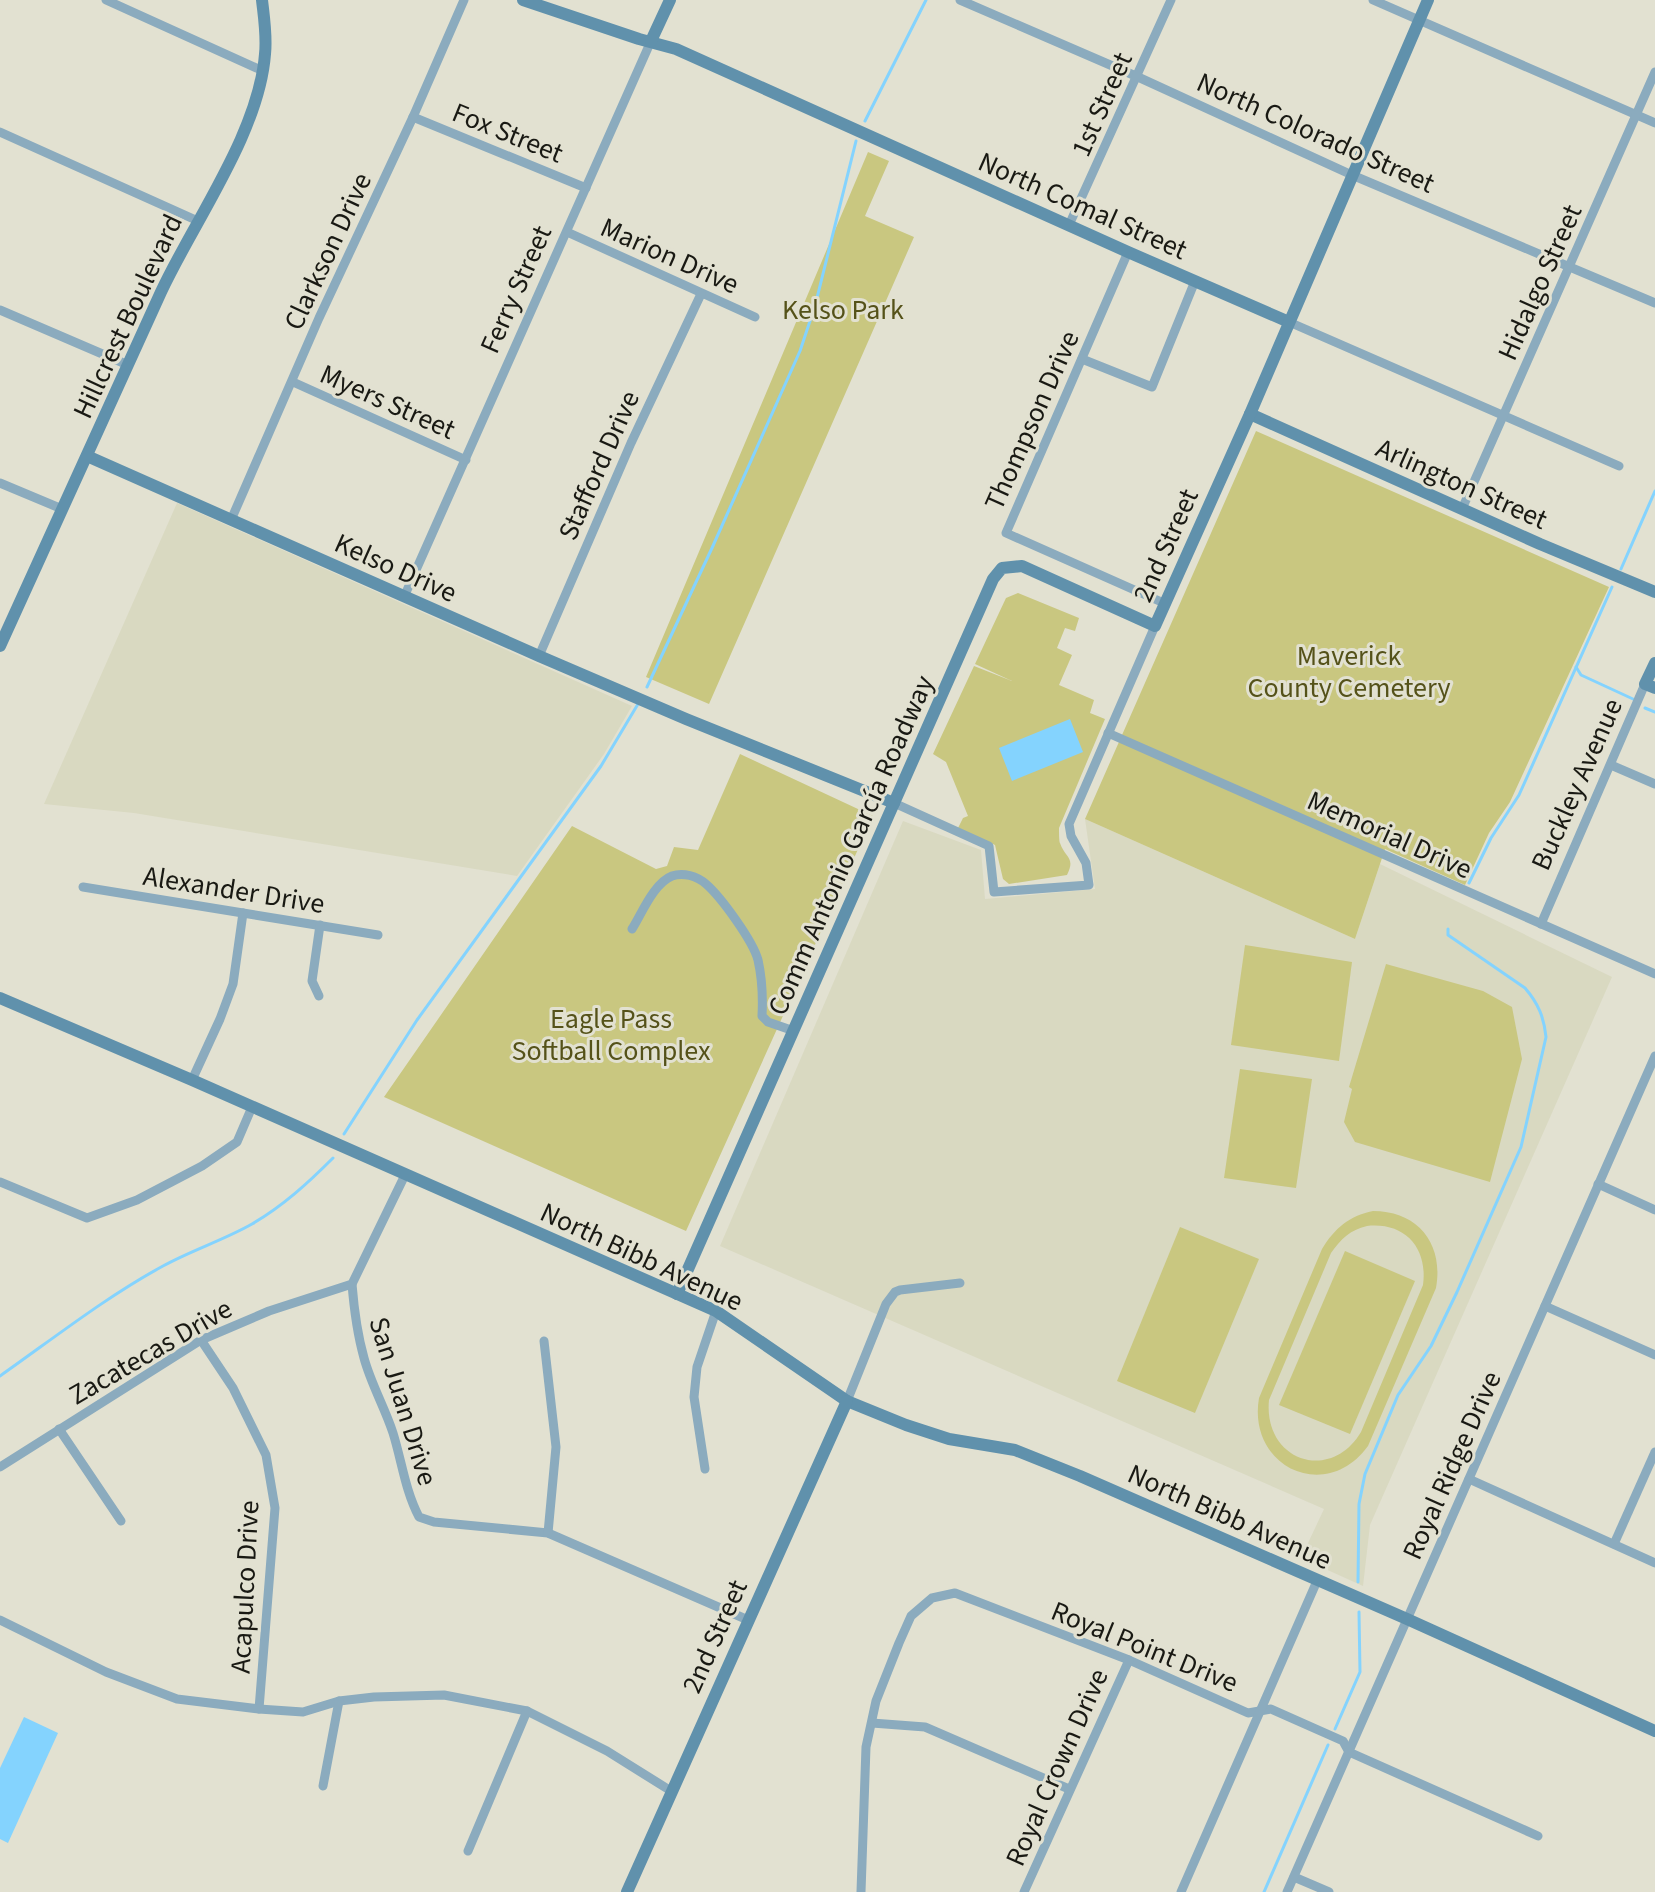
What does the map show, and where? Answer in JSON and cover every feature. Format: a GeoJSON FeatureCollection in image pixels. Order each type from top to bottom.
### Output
{"type":"FeatureCollection","features":[{"type":"Feature","properties":{"kind":"street"},"geometry":{"type":"LineString","coordinates":[[106,0],[263,71]]}},
{"type":"Feature","properties":{"kind":"street","name":"Hillcrest Boulevard"},"geometry":{"type":"LineString","coordinates":[[0,646],[167,281],[237,146],[263,71],[266,52],[262,0]]}},
{"type":"Feature","properties":{"kind":"street","name":"Clarkson Drive"},"geometry":{"type":"LineString","coordinates":[[231,520],[464,0]]}},
{"type":"Feature","properties":{"kind":"street","name":"North Comal Street"},"geometry":{"type":"LineString","coordinates":[[523,0],[690,55],[1128,252],[1619,466]]}},
{"type":"Feature","properties":{"kind":"street","name":"Ferry Street"},"geometry":{"type":"LineString","coordinates":[[404,597],[670,0]]}},
{"type":"Feature","properties":{"kind":"street","name":"North Colorado Street"},"geometry":{"type":"LineString","coordinates":[[960,0],[1352,175],[1655,303]]}},
{"type":"Feature","properties":{"kind":"street","name":"1st Street"},"geometry":{"type":"LineString","coordinates":[[1069,225],[1171,0]]}},
{"type":"Feature","properties":{"kind":"street"},"geometry":{"type":"LineString","coordinates":[[1373,0],[1655,123]]}},
{"type":"Feature","properties":{"kind":"street","name":"2nd Street"},"geometry":{"type":"LineString","coordinates":[[894,803],[989,846],[994,892],[1089,885],[1086,863],[1071,836],[1069,824],[1428,0]]}},
{"type":"Feature","properties":{"kind":"street","name":"Hidalgo Street"},"geometry":{"type":"LineString","coordinates":[[1462,509],[1655,72]]}},
{"type":"Feature","properties":{"kind":"street","name":"Fox Street"},"geometry":{"type":"LineString","coordinates":[[413,117],[586,188]]}},
{"type":"Feature","properties":{"kind":"street"},"geometry":{"type":"LineString","coordinates":[[0,132],[198,221]]}},
{"type":"Feature","properties":{"kind":"street","name":"Marion Drive"},"geometry":{"type":"LineString","coordinates":[[567,232],[755,317]]}},
{"type":"Feature","properties":{"kind":"street","name":"Thompson Drive"},"geometry":{"type":"LineString","coordinates":[[1128,252],[1006,533],[1166,604]]}},
{"type":"Feature","properties":{"kind":"street"},"geometry":{"type":"LineString","coordinates":[[1082,359],[1152,387],[1195,281]]}},
{"type":"Feature","properties":{"kind":"street","name":"Stafford Drive"},"geometry":{"type":"LineString","coordinates":[[539,656],[637,430],[701,294]]}},
{"type":"Feature","properties":{"kind":"street"},"geometry":{"type":"LineString","coordinates":[[0,310],[128,365]]}},
{"type":"Feature","properties":{"kind":"street","name":"Myers Street"},"geometry":{"type":"LineString","coordinates":[[293,382],[466,460]]}},
{"type":"Feature","properties":{"kind":"street","name":"Arlington Street"},"geometry":{"type":"LineString","coordinates":[[1250,414],[1655,592]]}},
{"type":"Feature","properties":{"kind":"street","name":"Kelso Drive"},"geometry":{"type":"LineString","coordinates":[[87,456],[539,656],[894,803]]}},
{"type":"Feature","properties":{"kind":"street"},"geometry":{"type":"LineString","coordinates":[[0,483],[62,509]]}},
{"type":"Feature","properties":{"kind":"street","name":"Comm Antonio García Roadway"},"geometry":{"type":"LineString","coordinates":[[677,1294],[993,579],[1002,568],[1022,566],[1155,626]]}},
{"type":"Feature","properties":{"kind":"street","name":"Buckley Avenue"},"geometry":{"type":"LineString","coordinates":[[1541,924],[1611,765],[1650,686],[1655,663]]}},
{"type":"Feature","properties":{"kind":"street","name":"Memorial Drive"},"geometry":{"type":"LineString","coordinates":[[1108,733],[1655,974]]}},
{"type":"Feature","properties":{"kind":"street"},"geometry":{"type":"LineString","coordinates":[[1611,765],[1655,784]]}},
{"type":"Feature","properties":{"kind":"street"},"geometry":{"type":"LineString","coordinates":[[632,929],[659,883],[672,876],[686,874],[705,884],[752,943],[761,981],[762,1016],[768,1022],[794,1031]]}},
{"type":"Feature","properties":{"kind":"street","name":"Alexander Drive"},"geometry":{"type":"LineString","coordinates":[[83,887],[378,935]]}},
{"type":"Feature","properties":{"kind":"street"},"geometry":{"type":"LineString","coordinates":[[192,1080],[233,984],[243,913]]}},
{"type":"Feature","properties":{"kind":"street"},"geometry":{"type":"LineString","coordinates":[[319,996],[312,981],[320,925]]}},
{"type":"Feature","properties":{"kind":"street","name":"North Bibb Avenue"},"geometry":{"type":"LineString","coordinates":[[0,998],[716,1311],[847,1401],[949,1439],[1015,1450],[1080,1476],[1655,1731]]}},
{"type":"Feature","properties":{"kind":"street","name":"Royal Ridge Drive"},"geometry":{"type":"LineString","coordinates":[[1287,1892],[1598,1184],[1652,1070],[1655,1056]]}},
{"type":"Feature","properties":{"kind":"street"},"geometry":{"type":"LineString","coordinates":[[0,1182],[87,1218],[137,1200],[202,1166],[237,1142],[252,1107]]}},
{"type":"Feature","properties":{"kind":"street"},"geometry":{"type":"LineString","coordinates":[[352,1284],[405,1175]]}},
{"type":"Feature","properties":{"kind":"street"},"geometry":{"type":"LineString","coordinates":[[1598,1184],[1655,1210]]}},
{"type":"Feature","properties":{"kind":"street"},"geometry":{"type":"LineString","coordinates":[[847,1401],[886,1304],[895,1292],[906,1288],[960,1283]]}},
{"type":"Feature","properties":{"kind":"street","name":"Zacatecas Drive"},"geometry":{"type":"LineString","coordinates":[[0,1467],[201,1340],[269,1311],[352,1284]]}},
{"type":"Feature","properties":{"kind":"street","name":"San Juan Drive"},"geometry":{"type":"LineString","coordinates":[[352,1284],[355,1323],[364,1360],[394,1435],[403,1479],[419,1517],[434,1522],[548,1533],[748,1620]]}},
{"type":"Feature","properties":{"kind":"street"},"geometry":{"type":"LineString","coordinates":[[1545,1306],[1655,1355]]}},
{"type":"Feature","properties":{"kind":"street"},"geometry":{"type":"LineString","coordinates":[[705,1469],[694,1397],[697,1367],[716,1311]]}},
{"type":"Feature","properties":{"kind":"street","name":"Acapulco Drive"},"geometry":{"type":"LineString","coordinates":[[201,1340],[233,1388],[266,1455],[275,1508],[259,1709]]}},
{"type":"Feature","properties":{"kind":"street"},"geometry":{"type":"LineString","coordinates":[[544,1341],[556,1447],[548,1533]]}},
{"type":"Feature","properties":{"kind":"street","name":"2nd Street"},"geometry":{"type":"LineString","coordinates":[[627,1892],[847,1401]]}},
{"type":"Feature","properties":{"kind":"street"},"geometry":{"type":"LineString","coordinates":[[59,1429],[121,1521]]}},
{"type":"Feature","properties":{"kind":"street"},"geometry":{"type":"LineString","coordinates":[[1614,1544],[1655,1452]]}},
{"type":"Feature","properties":{"kind":"street"},"geometry":{"type":"LineString","coordinates":[[1469,1479],[1655,1563]]}},
{"type":"Feature","properties":{"kind":"street"},"geometry":{"type":"LineString","coordinates":[[1181,1892],[1317,1581]]}},
{"type":"Feature","properties":{"kind":"street","name":"Royal Point Drive"},"geometry":{"type":"LineString","coordinates":[[872,1723],[876,1701],[911,1616],[932,1598],[955,1593],[1129,1660],[1248,1713],[1271,1709],[1343,1741],[1349,1752],[1538,1836]]}},
{"type":"Feature","properties":{"kind":"street"},"geometry":{"type":"LineString","coordinates":[[0,1620],[106,1672],[177,1699],[303,1712],[339,1701],[444,1695],[527,1711],[607,1751],[671,1791]]}},
{"type":"Feature","properties":{"kind":"street","name":"Royal Crown Drive"},"geometry":{"type":"LineString","coordinates":[[1024,1892],[1129,1660]]}},
{"type":"Feature","properties":{"kind":"street"},"geometry":{"type":"LineString","coordinates":[[323,1786],[339,1701]]}},
{"type":"Feature","properties":{"kind":"street"},"geometry":{"type":"LineString","coordinates":[[468,1851],[527,1711]]}},
{"type":"Feature","properties":{"kind":"street"},"geometry":{"type":"LineString","coordinates":[[861,1892],[866,1747],[872,1723],[925,1727],[1069,1789]]}},
{"type":"Feature","properties":{"kind":"street"},"geometry":{"type":"LineString","coordinates":[[1294,1877],[1329,1892]]}},
{"type":"Feature","properties":{"kind":"shaded area"},"geometry":{"type":"Polygon","coordinates":[[[177,503],[632,706],[604,754],[517,876],[134,813],[44,804],[177,503]]]}},
{"type":"Feature","properties":{"kind":"shaded area"},"geometry":{"type":"Polygon","coordinates":[[[1085,819],[1355,939],[1380,864],[1612,977],[1370,1525],[1363,1586],[1301,1558],[1324,1509],[720,1246],[903,821],[981,850],[985,899],[1095,889],[1085,819]]]}},
{"type":"Feature","properties":{"kind":"green space","name":"Kelso Park"},"geometry":{"type":"Polygon","coordinates":[[[868,152],[889,161],[865,216],[914,237],[709,704],[646,677],[868,152]]]}},
{"type":"Feature","properties":{"kind":"green space","name":"Maverick County Cemetery"},"geometry":{"type":"Polygon","coordinates":[[[1256,431],[1609,587],[1510,802],[1489,833],[1465,885],[1385,849],[1355,939],[1085,819],[1256,431]]]}},
{"type":"Feature","properties":{"kind":"green space"},"geometry":{"type":"Polygon","coordinates":[[[1018,593],[1079,618],[1075,631],[1065,628],[1057,648],[1072,655],[1059,685],[1094,700],[1090,713],[1105,719],[1059,828],[1062,848],[1070,861],[1067,875],[1009,884],[1003,879],[995,845],[958,828],[963,818],[968,816],[946,762],[933,754],[974,666],[1012,681],[975,664],[1006,598],[1018,593]]]}},
{"type":"Feature","properties":{"kind":"green space","name":"Eagle Pass Softball Complex"},"geometry":{"type":"Polygon","coordinates":[[[740,754],[873,816],[686,1231],[384,1097],[572,826],[656,869],[667,866],[674,847],[698,850],[740,754]]]}},
{"type":"Feature","properties":{"kind":"green space"},"geometry":{"type":"Polygon","coordinates":[[[1245,945],[1352,962],[1339,1061],[1231,1045],[1245,945]]]}},
{"type":"Feature","properties":{"kind":"green space"},"geometry":{"type":"Polygon","coordinates":[[[1386,964],[1483,991],[1512,1007],[1522,1059],[1490,1182],[1355,1142],[1344,1122],[1352,1089],[1349,1087],[1386,964]]]}},
{"type":"Feature","properties":{"kind":"green space"},"geometry":{"type":"Polygon","coordinates":[[[1240,1069],[1312,1079],[1296,1188],[1224,1178],[1240,1069]]]}},
{"type":"Feature","properties":{"kind":"green space"},"geometry":{"type":"Polygon","coordinates":[[[1373,1211],[1403,1217],[1424,1233],[1436,1257],[1436,1288],[1368,1446],[1351,1463],[1332,1473],[1312,1474],[1293,1470],[1277,1459],[1265,1443],[1259,1422],[1259,1398],[1322,1249],[1343,1224],[1373,1211]],[[1381,1226],[1356,1230],[1342,1239],[1331,1253],[1269,1400],[1270,1421],[1276,1438],[1287,1450],[1301,1458],[1317,1461],[1333,1457],[1348,1448],[1361,1432],[1423,1285],[1422,1260],[1411,1240],[1403,1233],[1381,1226]]]}},
{"type":"Feature","properties":{"kind":"green space"},"geometry":{"type":"Polygon","coordinates":[[[1180,1227],[1259,1259],[1195,1413],[1117,1381],[1180,1227]]]}},
{"type":"Feature","properties":{"kind":"green space"},"geometry":{"type":"Polygon","coordinates":[[[1345,1251],[1415,1281],[1350,1434],[1279,1405],[1345,1251]]]}},
{"type":"Feature","properties":{"kind":"water"},"geometry":{"type":"Polygon","coordinates":[[[1070,719],[1083,752],[1012,781],[999,748],[1070,719]]]}},
{"type":"Feature","properties":{"kind":"water"},"geometry":{"type":"Polygon","coordinates":[[[24,1717],[58,1733],[8,1843],[0,1839],[0,1768],[24,1717]]]}},
{"type":"Feature","properties":{"kind":"waterway"},"geometry":{"type":"LineString","coordinates":[[865,121],[926,0]]}},
{"type":"Feature","properties":{"kind":"waterway"},"geometry":{"type":"LineString","coordinates":[[647,687],[800,351],[815,306],[856,141]]}},
{"type":"Feature","properties":{"kind":"waterway"},"geometry":{"type":"LineString","coordinates":[[1621,569],[1655,491]]}},
{"type":"Feature","properties":{"kind":"waterway"},"geometry":{"type":"LineString","coordinates":[[1469,883],[1491,838],[1519,795],[1612,587]]}},
{"type":"Feature","properties":{"kind":"waterway"},"geometry":{"type":"LineString","coordinates":[[1576,667],[1581,675],[1633,699]]}},
{"type":"Feature","properties":{"kind":"waterway"},"geometry":{"type":"LineString","coordinates":[[344,1134],[417,1020],[601,766],[638,704]]}},
{"type":"Feature","properties":{"kind":"waterway"},"geometry":{"type":"LineString","coordinates":[[1645,708],[1655,712]]}},
{"type":"Feature","properties":{"kind":"waterway"},"geometry":{"type":"LineString","coordinates":[[1358,1582],[1359,1504],[1365,1474],[1398,1395],[1431,1346],[1457,1292],[1521,1147],[1546,1037],[1540,1011],[1525,988],[1448,935],[1448,929]]}},
{"type":"Feature","properties":{"kind":"waterway"},"geometry":{"type":"LineString","coordinates":[[0,1376],[142,1278],[263,1217],[295,1194],[333,1158]]}},
{"type":"Feature","properties":{"kind":"waterway"},"geometry":{"type":"LineString","coordinates":[[1335,1729],[1360,1672],[1359,1612]]}},
{"type":"Feature","properties":{"kind":"waterway"},"geometry":{"type":"LineString","coordinates":[[1264,1892],[1328,1745]]}}]}
